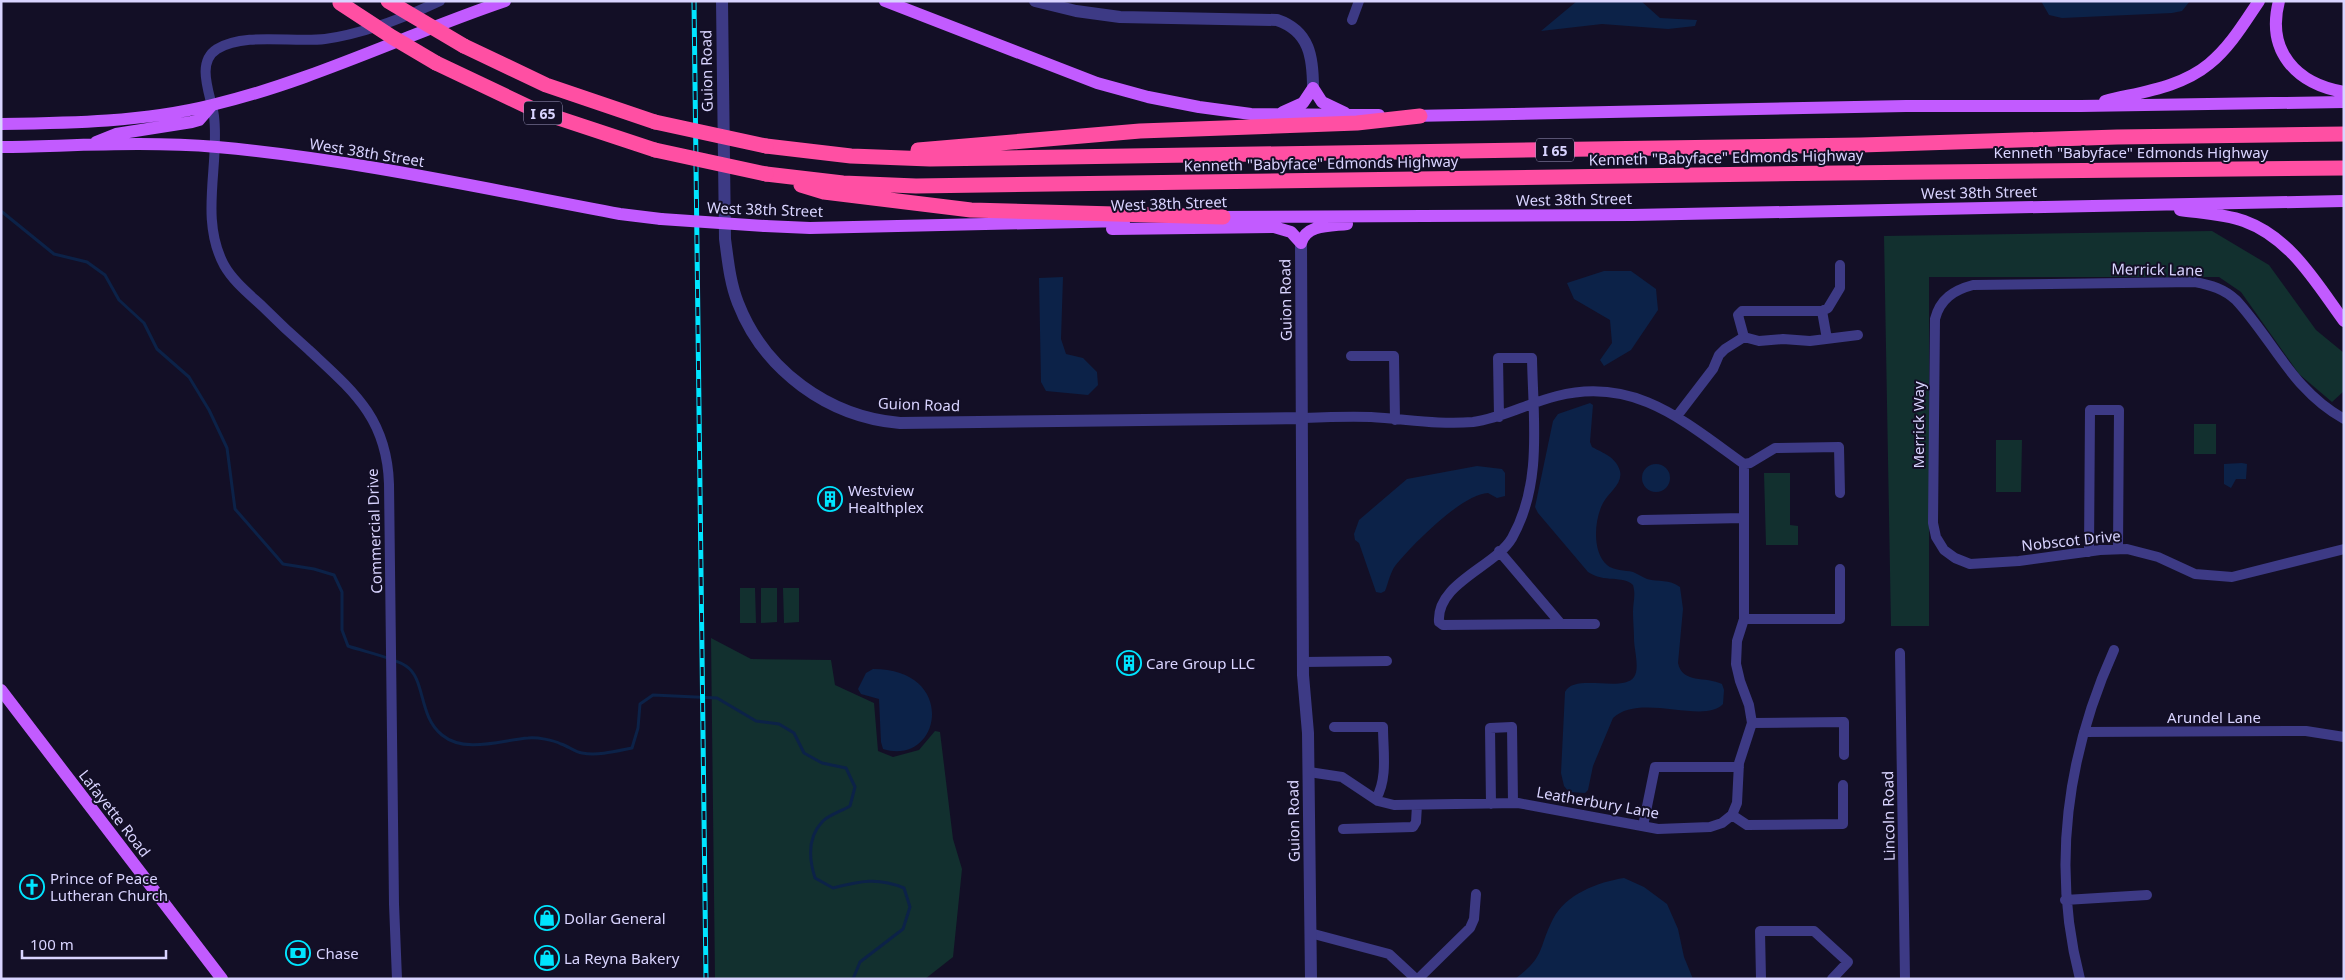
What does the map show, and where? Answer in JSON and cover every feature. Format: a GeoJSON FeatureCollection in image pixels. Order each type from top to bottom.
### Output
{"type":"FeatureCollection","features":[{"type":"Feature","properties":{"kind":"highway","name":"Kenneth \"Babyface\" Edmonds Highway"},"geometry":{"type":"LineString","coordinates":[[388,1],[464,46],[546,85],[655,122],[766,146],[851,156],[930,159],[1543,150],[2344,134]]}},
{"type":"Feature","properties":{"kind":"highway","name":"Kenneth \"Babyface\" Edmonds Highway"},"geometry":{"type":"LineString","coordinates":[[338,2],[436,63],[537,111],[655,150],[766,174],[843,183],[916,186],[2344,168]]}},
{"type":"Feature","properties":{"kind":"highway"},"geometry":{"type":"LineString","coordinates":[[851,156],[1140,131],[1357,123],[1420,116]]}},
{"type":"Feature","properties":{"kind":"highway"},"geometry":{"type":"LineString","coordinates":[[766,174],[824,192],[962,209],[1223,217]]}},
{"type":"Feature","properties":{"kind":"main road"},"geometry":{"type":"LineString","coordinates":[[5,124],[121,120],[161,115],[212,105],[299,78],[504,1]]}},
{"type":"Feature","properties":{"kind":"main road"},"geometry":{"type":"LineString","coordinates":[[885,1],[1077,75],[1122,90],[1199,107],[1276,115],[1420,116],[1867,107],[2344,102]]}},
{"type":"Feature","properties":{"kind":"main road"},"geometry":{"type":"LineString","coordinates":[[2081,106],[2167,86],[2196,73],[2224,49],[2259,1]]}},
{"type":"Feature","properties":{"kind":"main road"},"geometry":{"type":"LineString","coordinates":[[2279,1],[2276,34],[2281,49],[2289,63],[2300,75],[2313,83],[2344,92]]}},
{"type":"Feature","properties":{"kind":"main road"},"geometry":{"type":"LineString","coordinates":[[1276,115],[1301,105],[1313,88],[1326,104],[1347,115]]}},
{"type":"Feature","properties":{"kind":"main road"},"geometry":{"type":"LineString","coordinates":[[89,145],[116,134],[199,120],[212,105]]}},
{"type":"Feature","properties":{"kind":"main road","name":"West 38th Street"},"geometry":{"type":"LineString","coordinates":[[1,147],[89,145],[214,147],[355,165],[620,214],[661,219],[810,228],[1223,217],[1394,217],[1918,210],[2344,201]]}},
{"type":"Feature","properties":{"kind":"main road"},"geometry":{"type":"LineString","coordinates":[[2146,204],[2226,217],[2262,230],[2281,242],[2295,256],[2344,321]]}},
{"type":"Feature","properties":{"kind":"main road"},"geometry":{"type":"LineString","coordinates":[[1025,223],[1085,229],[1274,227],[1291,232],[1301,243],[1307,233],[1323,227],[1394,217]]}},
{"type":"Feature","properties":{"kind":"main road","name":"Lafayette Road"},"geometry":{"type":"LineString","coordinates":[[1,690],[222,979]]}},
{"type":"Feature","properties":{"kind":"street","name":"Commercial Drive"},"geometry":{"type":"LineString","coordinates":[[398,979],[394,904],[389,480],[382,443],[368,412],[352,390],[235,280],[224,265],[217,248],[212,226],[214,147],[212,105],[205,69],[213,52],[222,46],[239,41],[311,40],[337,37],[404,16],[440,1]]}},
{"type":"Feature","properties":{"kind":"street","name":"Guion Road"},"geometry":{"type":"LineString","coordinates":[[722,1],[725,240],[730,272],[738,302],[750,327],[775,363],[798,384],[842,409],[875,420],[900,423],[1303,418]]}},
{"type":"Feature","properties":{"kind":"street"},"geometry":{"type":"LineString","coordinates":[[1035,1],[1076,11],[1120,17],[1277,20],[1295,29],[1308,44],[1312,62],[1313,88]]}},
{"type":"Feature","properties":{"kind":"street"},"geometry":{"type":"LineString","coordinates":[[1352,20],[1360,1]]}},
{"type":"Feature","properties":{"kind":"street","name":"Guion Road"},"geometry":{"type":"LineString","coordinates":[[1301,243],[1303,662],[1309,772],[1311,979]]}},
{"type":"Feature","properties":{"kind":"street"},"geometry":{"type":"LineString","coordinates":[[1840,265],[1840,288],[1830,306],[1822,310],[1742,310],[1738,314],[1743,332],[1759,341],[1783,339],[1810,341],[1858,335]]}},
{"type":"Feature","properties":{"kind":"street","name":"Merrick Lane"},"geometry":{"type":"LineString","coordinates":[[1945,299],[1959,289],[1973,285],[2195,282],[2208,284],[2229,294],[2236,300],[2299,384],[2322,405],[2344,418]]}},
{"type":"Feature","properties":{"kind":"street","name":"Merrick Way"},"geometry":{"type":"LineString","coordinates":[[1945,299],[1937,311],[1934,327],[1933,523],[1936,537],[1945,551]]}},
{"type":"Feature","properties":{"kind":"street"},"geometry":{"type":"LineString","coordinates":[[1822,310],[1827,339]]}},
{"type":"Feature","properties":{"kind":"street"},"geometry":{"type":"LineString","coordinates":[[1678,416],[1713,369],[1719,355],[1743,332]]}},
{"type":"Feature","properties":{"kind":"street"},"geometry":{"type":"LineString","coordinates":[[1351,356],[1394,356],[1395,420]]}},
{"type":"Feature","properties":{"kind":"street"},"geometry":{"type":"LineString","coordinates":[[1499,417],[1498,358],[1532,358],[1535,449],[1529,492],[1512,537],[1499,551],[1449,594],[1442,606],[1439,617],[1440,624],[1594,624]]}},
{"type":"Feature","properties":{"kind":"street"},"geometry":{"type":"LineString","coordinates":[[1303,418],[1370,417],[1454,423],[1499,417],[1568,393],[1606,391],[1639,397],[1678,416],[1744,464]]}},
{"type":"Feature","properties":{"kind":"street"},"geometry":{"type":"LineString","coordinates":[[2089,552],[2090,410],[2119,410],[2118,549]]}},
{"type":"Feature","properties":{"kind":"street"},"geometry":{"type":"LineString","coordinates":[[1744,464],[1774,448],[1839,447],[1840,493]]}},
{"type":"Feature","properties":{"kind":"street"},"geometry":{"type":"LineString","coordinates":[[1744,464],[1744,619],[1737,641],[1736,664],[1749,705],[1752,723],[1738,767],[1738,800],[1732,815],[1747,825],[1843,824],[1843,785]]}},
{"type":"Feature","properties":{"kind":"street"},"geometry":{"type":"LineString","coordinates":[[1642,520],[1744,518]]}},
{"type":"Feature","properties":{"kind":"street","name":"Nobscot Drive"},"geometry":{"type":"LineString","coordinates":[[1945,551],[1970,564],[2019,561],[2118,549],[2140,552],[2195,574],[2232,577],[2344,549]]}},
{"type":"Feature","properties":{"kind":"street"},"geometry":{"type":"LineString","coordinates":[[1499,551],[1561,624]]}},
{"type":"Feature","properties":{"kind":"street"},"geometry":{"type":"LineString","coordinates":[[1744,619],[1840,618],[1840,569]]}},
{"type":"Feature","properties":{"kind":"street"},"geometry":{"type":"LineString","coordinates":[[2080,979],[2070,937],[2066,900],[2064,860],[2066,819],[2075,766],[2084,732],[2094,698],[2114,650]]}},
{"type":"Feature","properties":{"kind":"street","name":"Lincoln Road"},"geometry":{"type":"LineString","coordinates":[[1900,653],[1905,979]]}},
{"type":"Feature","properties":{"kind":"street"},"geometry":{"type":"LineString","coordinates":[[1303,662],[1387,661]]}},
{"type":"Feature","properties":{"kind":"street"},"geometry":{"type":"LineString","coordinates":[[1752,723],[1844,722],[1844,755]]}},
{"type":"Feature","properties":{"kind":"street"},"geometry":{"type":"LineString","coordinates":[[1334,727],[1383,727],[1384,779],[1382,789],[1376,799]]}},
{"type":"Feature","properties":{"kind":"street"},"geometry":{"type":"LineString","coordinates":[[1491,804],[1490,728],[1512,727],[1512,804]]}},
{"type":"Feature","properties":{"kind":"street","name":"Arundel Lane"},"geometry":{"type":"LineString","coordinates":[[2084,732],[2306,731],[2344,736]]}},
{"type":"Feature","properties":{"kind":"street"},"geometry":{"type":"LineString","coordinates":[[1643,826],[1655,767],[1738,767]]}},
{"type":"Feature","properties":{"kind":"street","name":"Leatherbury Lane"},"geometry":{"type":"LineString","coordinates":[[1309,772],[1342,777],[1376,799],[1390,804],[1512,804],[1658,828],[1710,827],[1722,823],[1732,815]]}},
{"type":"Feature","properties":{"kind":"street"},"geometry":{"type":"LineString","coordinates":[[1344,830],[1413,827],[1416,822],[1417,805]]}},
{"type":"Feature","properties":{"kind":"street"},"geometry":{"type":"LineString","coordinates":[[1310,933],[1389,954],[1417,979],[1470,928],[1474,919],[1476,894]]}},
{"type":"Feature","properties":{"kind":"street"},"geometry":{"type":"LineString","coordinates":[[2066,900],[2147,895]]}},
{"type":"Feature","properties":{"kind":"street"},"geometry":{"type":"LineString","coordinates":[[1762,979],[1760,931],[1790,930],[1814,930],[1848,962],[1832,979]]}},
{"type":"Feature","properties":{"kind":"green space"},"geometry":{"type":"Polygon","coordinates":[[[2212,231],[2269,265],[2316,330],[2344,353],[2344,391],[2332,402],[2299,374],[2241,292],[2219,277],[1929,277],[1929,626],[1891,626],[1884,236],[2212,231]]]}},
{"type":"Feature","properties":{"kind":"green space"},"geometry":{"type":"Polygon","coordinates":[[[2194,424],[2216,424],[2216,454],[2194,454],[2194,424]]]}},
{"type":"Feature","properties":{"kind":"green space"},"geometry":{"type":"Polygon","coordinates":[[[1996,440],[2022,440],[2021,492],[1996,492],[1996,440]]]}},
{"type":"Feature","properties":{"kind":"green space"},"geometry":{"type":"Polygon","coordinates":[[[1764,473],[1790,473],[1790,525],[1798,526],[1798,545],[1766,545],[1764,473]]]}},
{"type":"Feature","properties":{"kind":"green space"},"geometry":{"type":"Polygon","coordinates":[[[740,588],[755,588],[756,623],[740,623],[740,588]]]}},
{"type":"Feature","properties":{"kind":"green space"},"geometry":{"type":"Polygon","coordinates":[[[761,588],[777,588],[777,622],[761,623],[761,588]]]}},
{"type":"Feature","properties":{"kind":"green space"},"geometry":{"type":"Polygon","coordinates":[[[783,588],[799,588],[799,622],[784,623],[783,588]]]}},
{"type":"Feature","properties":{"kind":"green space"},"geometry":{"type":"Polygon","coordinates":[[[711,638],[751,659],[831,660],[835,685],[874,703],[878,751],[893,757],[919,750],[935,731],[940,732],[953,839],[962,869],[953,957],[925,979],[715,979],[711,638]]]}},
{"type":"Feature","properties":{"kind":"water"},"geometry":{"type":"Polygon","coordinates":[[[1577,1],[1641,1],[1660,18],[1697,20],[1695,26],[1668,29],[1602,24],[1541,31],[1577,1]]]}},
{"type":"Feature","properties":{"kind":"water"},"geometry":{"type":"Polygon","coordinates":[[[2041,1],[2190,1],[2182,11],[2172,13],[2062,18],[2049,15],[2041,1]]]}},
{"type":"Feature","properties":{"kind":"water"},"geometry":{"type":"Polygon","coordinates":[[[1604,271],[1631,271],[1656,289],[1658,310],[1631,350],[1604,366],[1600,360],[1612,343],[1610,320],[1574,299],[1567,283],[1604,271]]]}},
{"type":"Feature","properties":{"kind":"water"},"geometry":{"type":"Polygon","coordinates":[[[1063,277],[1061,339],[1066,354],[1083,358],[1097,372],[1098,385],[1088,395],[1046,391],[1041,382],[1039,278],[1063,277]]]}},
{"type":"Feature","properties":{"kind":"water"},"geometry":{"type":"Polygon","coordinates":[[[1590,403],[1593,405],[1590,442],[1592,447],[1612,459],[1620,471],[1617,484],[1605,499],[1600,510],[1596,527],[1597,544],[1602,559],[1613,568],[1633,572],[1647,579],[1672,583],[1680,587],[1683,609],[1678,663],[1680,670],[1689,677],[1722,684],[1724,690],[1723,704],[1714,710],[1687,711],[1639,708],[1625,711],[1613,718],[1593,766],[1588,790],[1585,793],[1569,792],[1564,786],[1561,773],[1565,692],[1570,687],[1578,684],[1620,683],[1634,677],[1637,664],[1633,619],[1634,589],[1633,585],[1624,580],[1600,577],[1588,572],[1535,507],[1553,421],[1558,414],[1590,403]]]}},
{"type":"Feature","properties":{"kind":"water"},"geometry":{"type":"Polygon","coordinates":[[[1656,464],[1666,468],[1670,478],[1666,488],[1656,492],[1646,488],[1642,478],[1646,468],[1656,464]]]}},
{"type":"Feature","properties":{"kind":"water"},"geometry":{"type":"Polygon","coordinates":[[[2224,464],[2247,464],[2246,479],[2236,479],[2231,488],[2224,484],[2224,464]]]}},
{"type":"Feature","properties":{"kind":"water"},"geometry":{"type":"Polygon","coordinates":[[[1477,466],[1502,469],[1505,473],[1505,496],[1497,498],[1488,493],[1477,496],[1452,511],[1425,534],[1395,566],[1385,591],[1381,593],[1376,592],[1359,543],[1355,540],[1354,534],[1359,520],[1407,479],[1477,466]]]}},
{"type":"Feature","properties":{"kind":"water"},"geometry":{"type":"Polygon","coordinates":[[[873,669],[900,673],[919,684],[929,699],[932,716],[928,732],[918,744],[903,751],[883,749],[879,699],[861,694],[858,689],[866,673],[873,669]]]}},
{"type":"Feature","properties":{"kind":"water"},"geometry":{"type":"Polygon","coordinates":[[[1624,878],[1644,887],[1667,904],[1678,929],[1684,957],[1693,979],[1515,979],[1537,958],[1553,919],[1566,903],[1574,896],[1594,886],[1624,878]]]}},
{"type":"Feature","properties":{"kind":"waterway"},"geometry":{"type":"LineString","coordinates":[[1,211],[54,254],[87,262],[105,275],[119,300],[144,323],[157,349],[189,377],[209,410],[227,448],[235,509],[283,564],[314,569],[334,575],[342,592],[342,630],[348,646],[394,660],[406,666],[417,680],[425,708],[434,727],[451,741],[472,745],[540,738],[582,753],[607,753],[632,748],[638,728],[640,704],[653,695],[717,698],[756,721],[779,724],[794,733],[804,753],[822,763],[846,768],[855,787],[850,806],[831,815],[817,828],[811,849],[811,863],[815,878],[833,888],[869,881],[886,882],[904,888],[910,907],[903,929],[860,962],[853,979]]}},
{"type":"Feature","properties":{"kind":"railway"},"geometry":{"type":"LineString","coordinates":[[694,1],[706,979]]}},
{"type":"Feature","properties":{"kind":"place","name":"Westview Healthplex"},"geometry":{"type":"Point","coordinates":[830,499]}},
{"type":"Feature","properties":{"kind":"place","name":"Care Group LLC"},"geometry":{"type":"Point","coordinates":[1129,663]}},
{"type":"Feature","properties":{"kind":"place","name":"Prince of Peace Lutheran Church"},"geometry":{"type":"Point","coordinates":[32,887]}},
{"type":"Feature","properties":{"kind":"place","name":"Dollar General"},"geometry":{"type":"Point","coordinates":[547,918]}},
{"type":"Feature","properties":{"kind":"place","name":"Chase"},"geometry":{"type":"Point","coordinates":[298,953]}},
{"type":"Feature","properties":{"kind":"place","name":"La Reyna Bakery"},"geometry":{"type":"Point","coordinates":[547,958]}}]}
